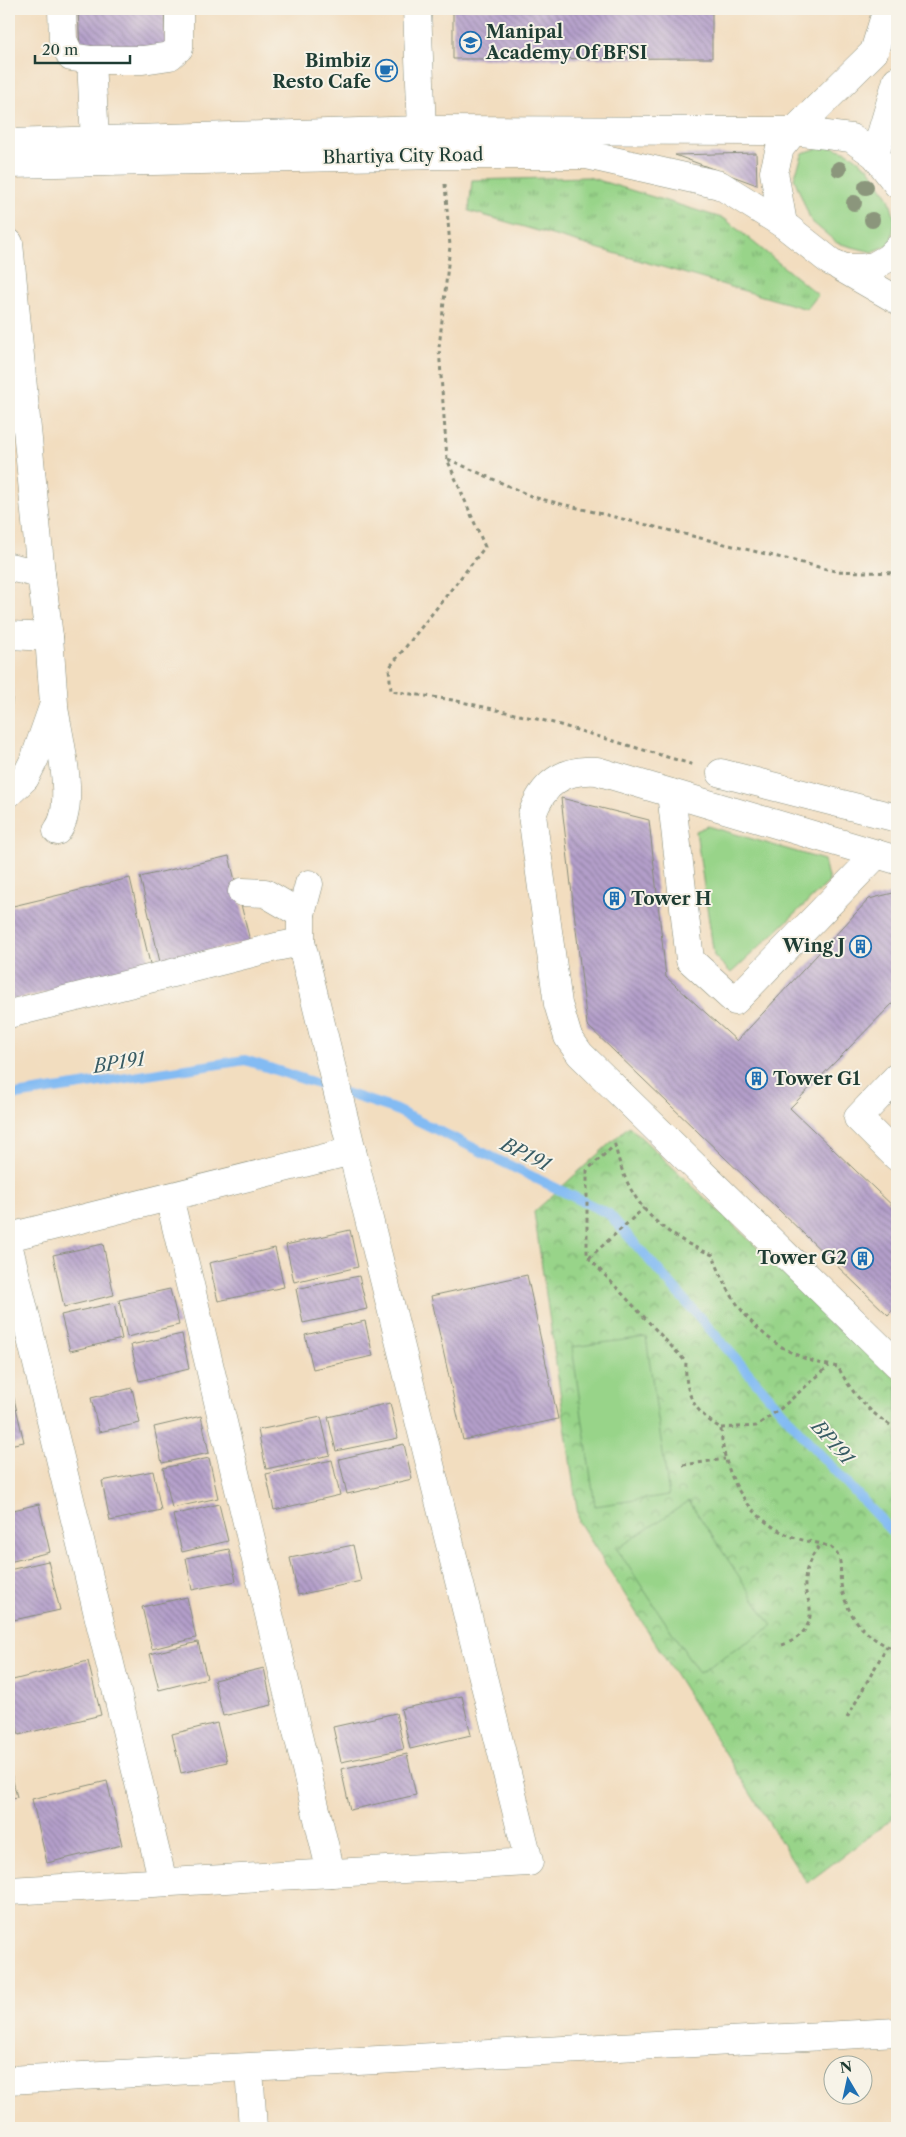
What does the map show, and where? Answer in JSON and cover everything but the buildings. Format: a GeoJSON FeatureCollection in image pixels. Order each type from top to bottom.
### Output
{"type":"FeatureCollection","features":[{"type":"Feature","properties":{"kind":"street"},"geometry":{"type":"LineString","coordinates":[[62,9],[63,40],[71,57],[91,60],[143,60],[170,56],[179,48],[179,9]]}},
{"type":"Feature","properties":{"kind":"street"},"geometry":{"type":"LineString","coordinates":[[417,9],[422,130]]}},
{"type":"Feature","properties":{"kind":"street"},"geometry":{"type":"LineString","coordinates":[[783,224],[774,172],[780,148],[794,131],[874,52],[887,9]]}},
{"type":"Feature","properties":{"kind":"street"},"geometry":{"type":"LineString","coordinates":[[91,60],[95,141]]}},
{"type":"Feature","properties":{"kind":"street"},"geometry":{"type":"LineString","coordinates":[[875,155],[897,80]]}},
{"type":"Feature","properties":{"kind":"street","name":"Bhartiya City Road"},"geometry":{"type":"LineString","coordinates":[[9,143],[422,130],[794,131],[851,138],[875,155],[897,184]]}},
{"type":"Feature","properties":{"kind":"street","name":"Bhartiya City Road"},"geometry":{"type":"LineString","coordinates":[[9,164],[442,155],[587,155],[720,186],[783,224],[831,262],[897,300]]}},
{"type":"Feature","properties":{"kind":"street"},"geometry":{"type":"LineString","coordinates":[[9,244],[41,574],[50,637],[54,704],[66,786],[65,816],[57,831]]}},
{"type":"Feature","properties":{"kind":"street","name":"Bhartiya City Road"},"geometry":{"type":"LineString","coordinates":[[831,262],[845,268],[867,267],[888,258],[897,249]]}},
{"type":"Feature","properties":{"kind":"street"},"geometry":{"type":"LineString","coordinates":[[9,566],[41,574]]}},
{"type":"Feature","properties":{"kind":"street"},"geometry":{"type":"LineString","coordinates":[[9,635],[50,637]]}},
{"type":"Feature","properties":{"kind":"street"},"geometry":{"type":"LineString","coordinates":[[9,793],[24,778],[35,758],[54,704]]}},
{"type":"Feature","properties":{"kind":"street"},"geometry":{"type":"LineString","coordinates":[[887,857],[597,771],[582,770],[555,780],[536,801],[532,815],[556,994],[568,1037],[594,1069],[897,1364]]}},
{"type":"Feature","properties":{"kind":"street"},"geometry":{"type":"LineString","coordinates":[[721,773],[897,818]]}},
{"type":"Feature","properties":{"kind":"street"},"geometry":{"type":"LineString","coordinates":[[671,793],[690,960],[735,1001],[887,857]]}},
{"type":"Feature","properties":{"kind":"street"},"geometry":{"type":"LineString","coordinates":[[9,1891],[529,1862],[301,942],[301,914],[309,884]]}},
{"type":"Feature","properties":{"kind":"street"},"geometry":{"type":"LineString","coordinates":[[242,892],[265,893],[301,914]]}},
{"type":"Feature","properties":{"kind":"street"},"geometry":{"type":"LineString","coordinates":[[9,1014],[276,946],[301,942]]}},
{"type":"Feature","properties":{"kind":"street"},"geometry":{"type":"LineString","coordinates":[[897,1077],[858,1118],[897,1158]]}},
{"type":"Feature","properties":{"kind":"street"},"geometry":{"type":"LineString","coordinates":[[9,1237],[352,1151]]}},
{"type":"Feature","properties":{"kind":"street"},"geometry":{"type":"LineString","coordinates":[[169,1197],[331,1873]]}},
{"type":"Feature","properties":{"kind":"street"},"geometry":{"type":"LineString","coordinates":[[9,1248],[163,1882]]}},
{"type":"Feature","properties":{"kind":"street"},"geometry":{"type":"LineString","coordinates":[[9,2080],[249,2069],[897,2032]]}},
{"type":"Feature","properties":{"kind":"street"},"geometry":{"type":"LineString","coordinates":[[249,2069],[253,2128]]}},
{"type":"Feature","properties":{"kind":"path"},"geometry":{"type":"LineString","coordinates":[[444,178],[450,246],[439,348],[447,459],[485,547],[390,668],[391,691],[453,700],[550,722],[721,773]]}},
{"type":"Feature","properties":{"kind":"path"},"geometry":{"type":"LineString","coordinates":[[447,459],[533,497],[835,571],[897,573]]}},
{"type":"Feature","properties":{"kind":"path"},"geometry":{"type":"LineString","coordinates":[[830,1365],[780,1409],[756,1426],[721,1428],[709,1421],[699,1412],[687,1389],[686,1362],[587,1256],[588,1170],[615,1145],[627,1184],[644,1208],[672,1236],[692,1247],[713,1255],[732,1299],[747,1318],[764,1335],[787,1350],[812,1361],[830,1365],[838,1368],[849,1388],[864,1406],[897,1429]]}},
{"type":"Feature","properties":{"kind":"path"},"geometry":{"type":"LineString","coordinates":[[589,1258],[644,1208]]}},
{"type":"Feature","properties":{"kind":"path"},"geometry":{"type":"LineString","coordinates":[[721,1428],[725,1459],[737,1489],[757,1515],[776,1528],[798,1539],[830,1547],[840,1559],[844,1598],[850,1613],[872,1638],[897,1650]]}},
{"type":"Feature","properties":{"kind":"path"},"geometry":{"type":"LineString","coordinates":[[683,1465],[725,1459]]}},
{"type":"Feature","properties":{"kind":"path"},"geometry":{"type":"LineString","coordinates":[[782,1645],[793,1642],[802,1634],[807,1626],[810,1608],[805,1587],[805,1575],[813,1554],[821,1544]]}},
{"type":"Feature","properties":{"kind":"path"},"geometry":{"type":"LineString","coordinates":[[847,1718],[887,1646]]}},
{"type":"Feature","properties":{"kind":"green space"},"geometry":{"type":"Polygon","coordinates":[[[828,145],[849,153],[870,169],[889,198],[895,220],[891,244],[872,252],[837,243],[811,221],[794,178],[803,153],[828,145]]]}},
{"type":"Feature","properties":{"kind":"green space"},"geometry":{"type":"Polygon","coordinates":[[[588,177],[725,219],[818,295],[807,309],[469,211],[472,180],[588,177]]]}},
{"type":"Feature","properties":{"kind":"green space"},"geometry":{"type":"Polygon","coordinates":[[[708,826],[824,860],[829,882],[731,973],[714,956],[696,831],[708,826]]]}},
{"type":"Feature","properties":{"kind":"green space"},"geometry":{"type":"Polygon","coordinates":[[[629,1126],[897,1380],[897,1815],[807,1883],[579,1522],[534,1212],[629,1126]]]}},
{"type":"Feature","properties":{"kind":"green space"},"geometry":{"type":"Polygon","coordinates":[[[646,1337],[669,1495],[595,1506],[572,1347],[646,1337]]]}},
{"type":"Feature","properties":{"kind":"green space"},"geometry":{"type":"Polygon","coordinates":[[[689,1501],[772,1626],[699,1673],[617,1549],[689,1501]]]}},
{"type":"Feature","properties":{"kind":"waterway","name":"BP191"},"geometry":{"type":"LineString","coordinates":[[9,1096],[245,1060],[394,1109],[609,1214],[814,1448],[897,1537]]}},
{"type":"Feature","properties":{"kind":"place","name":"Manipal Academy Of BFSI"},"geometry":{"type":"Point","coordinates":[470,42]}},
{"type":"Feature","properties":{"kind":"place","name":"Bimbiz Resto Cafe"},"geometry":{"type":"Point","coordinates":[387,71]}},
{"type":"Feature","properties":{"kind":"place","name":"Tower H"},"geometry":{"type":"Point","coordinates":[615,899]}},
{"type":"Feature","properties":{"kind":"place","name":"Wing J"},"geometry":{"type":"Point","coordinates":[861,946]}},
{"type":"Feature","properties":{"kind":"place","name":"Tower G1"},"geometry":{"type":"Point","coordinates":[757,1079]}},
{"type":"Feature","properties":{"kind":"place","name":"Tower G2"},"geometry":{"type":"Point","coordinates":[863,1258]}}]}
